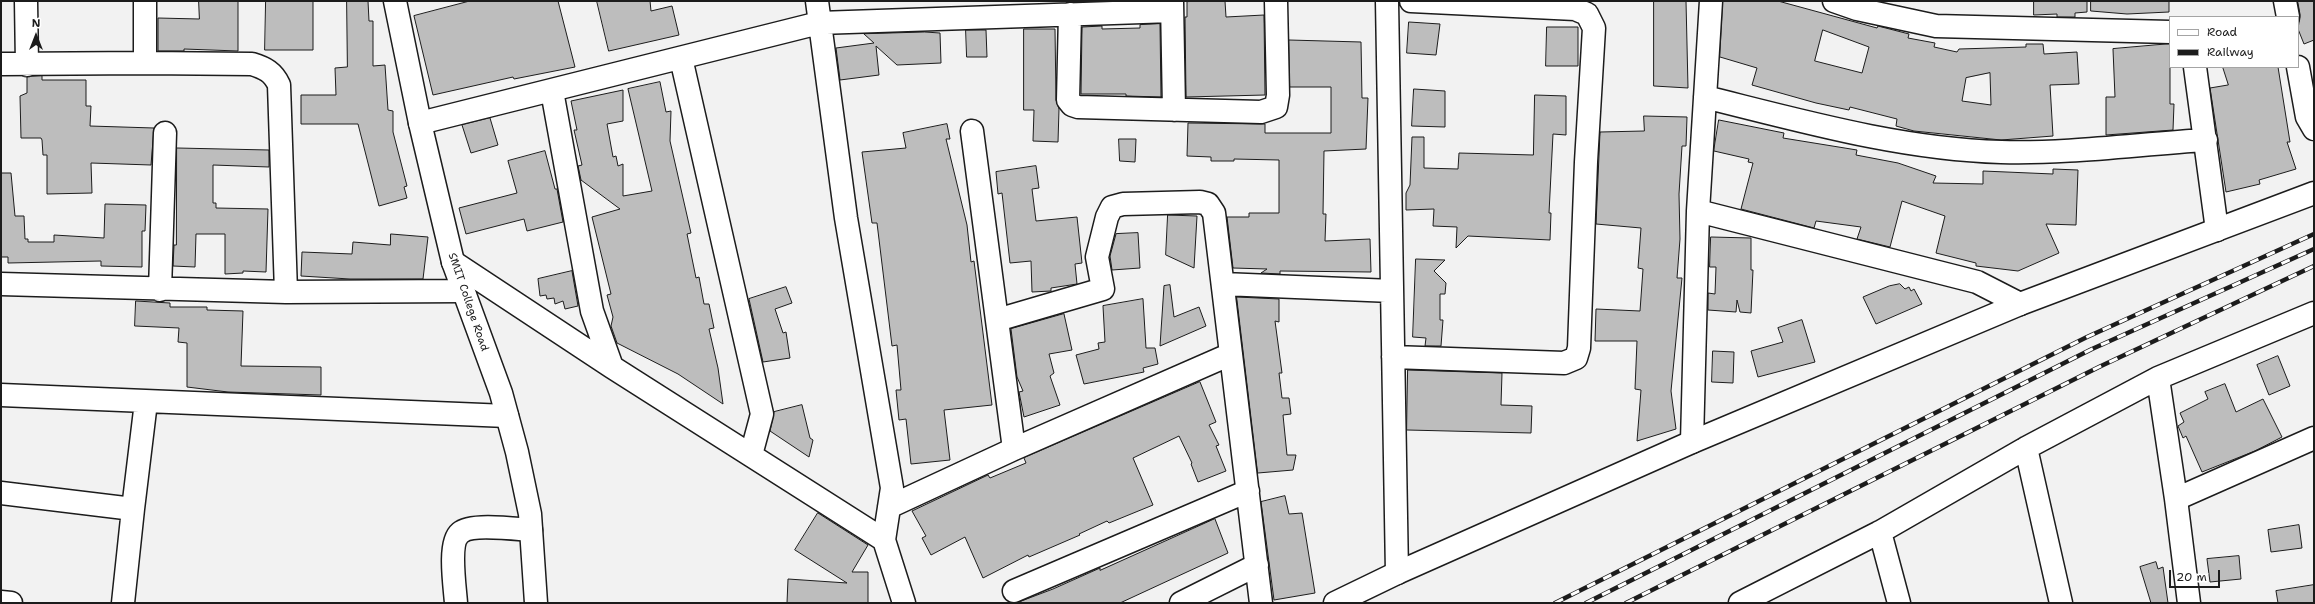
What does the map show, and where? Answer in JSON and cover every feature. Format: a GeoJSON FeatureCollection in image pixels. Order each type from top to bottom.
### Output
{"type":"FeatureCollection","features":[{"type":"Feature","properties":{"kind":"street"},"geometry":{"type":"LineString","coordinates":[[26,1],[26,64]]}},
{"type":"Feature","properties":{"kind":"street"},"geometry":{"type":"LineString","coordinates":[[144,1],[145,63]]}},
{"type":"Feature","properties":{"kind":"street"},"geometry":{"type":"LineString","coordinates":[[817,1],[846,218],[892,488],[884,540],[904,603]]}},
{"type":"Feature","properties":{"kind":"street"},"geometry":{"type":"LineString","coordinates":[[1070,14],[1068,100],[1072,105],[1078,107],[1261,112],[1276,107],[1278,95],[1276,1]]}},
{"type":"Feature","properties":{"kind":"street"},"geometry":{"type":"LineString","coordinates":[[1387,1],[1397,573]]}},
{"type":"Feature","properties":{"kind":"street"},"geometry":{"type":"LineString","coordinates":[[1393,357],[1564,363],[1576,358],[1579,348],[1594,28],[1587,14],[1575,9],[1411,1]]}},
{"type":"Feature","properties":{"kind":"street"},"geometry":{"type":"LineString","coordinates":[[1692,442],[1698,211],[1711,1]]}},
{"type":"Feature","properties":{"kind":"street"},"geometry":{"type":"LineString","coordinates":[[1834,1],[1856,9],[1936,26],[2169,32]]}},
{"type":"Feature","properties":{"kind":"street"},"geometry":{"type":"LineString","coordinates":[[2285,1],[2288,16]]}},
{"type":"Feature","properties":{"kind":"street","name":"SMIT College Road"},"geometry":{"type":"LineString","coordinates":[[397,2],[420,123],[453,262],[501,393],[517,452],[531,530],[536,603]]}},
{"type":"Feature","properties":{"kind":"street"},"geometry":{"type":"LineString","coordinates":[[420,123],[819,23],[1070,14],[1172,6],[1174,110]]}},
{"type":"Feature","properties":{"kind":"street"},"geometry":{"type":"LineString","coordinates":[[681,58],[762,414],[750,455]]}},
{"type":"Feature","properties":{"kind":"street"},"geometry":{"type":"LineString","coordinates":[[1,64],[252,64],[266,69],[275,76],[279,85],[286,292]]}},
{"type":"Feature","properties":{"kind":"street"},"geometry":{"type":"LineString","coordinates":[[2196,68],[2217,230]]}},
{"type":"Feature","properties":{"kind":"street"},"geometry":{"type":"LineString","coordinates":[[2298,68],[2307,117],[2314,129]]}},
{"type":"Feature","properties":{"kind":"street"},"geometry":{"type":"LineString","coordinates":[[552,91],[592,311],[612,368]]}},
{"type":"Feature","properties":{"kind":"street"},"geometry":{"type":"LineString","coordinates":[[1705,97],[1867,137],[1936,147],[2002,152],[2206,140]]}},
{"type":"Feature","properties":{"kind":"street"},"geometry":{"type":"LineString","coordinates":[[972,131],[1014,449]]}},
{"type":"Feature","properties":{"kind":"street"},"geometry":{"type":"LineString","coordinates":[[160,290],[165,133]]}},
{"type":"Feature","properties":{"kind":"street"},"geometry":{"type":"LineString","coordinates":[[1335,603],[1397,573],[1692,442],[2020,304],[2314,193]]}},
{"type":"Feature","properties":{"kind":"street"},"geometry":{"type":"LineString","coordinates":[[997,320],[1103,289],[1097,258],[1107,217],[1112,207],[1123,204],[1200,202],[1208,204],[1214,213],[1261,603]]}},
{"type":"Feature","properties":{"kind":"street"},"geometry":{"type":"LineString","coordinates":[[1698,211],[1977,282],[2020,304]]}},
{"type":"Feature","properties":{"kind":"street"},"geometry":{"type":"LineString","coordinates":[[453,262],[612,368],[884,540]]}},
{"type":"Feature","properties":{"kind":"street"},"geometry":{"type":"LineString","coordinates":[[1,284],[160,290],[286,292],[463,291]]}},
{"type":"Feature","properties":{"kind":"street"},"geometry":{"type":"LineString","coordinates":[[1223,284],[1392,291]]}},
{"type":"Feature","properties":{"kind":"street"},"geometry":{"type":"LineString","coordinates":[[1740,603],[1880,532],[2026,448],[2158,378],[2314,313]]}},
{"type":"Feature","properties":{"kind":"street"},"geometry":{"type":"LineString","coordinates":[[889,507],[1014,449],[1231,354]]}},
{"type":"Feature","properties":{"kind":"street"},"geometry":{"type":"LineString","coordinates":[[2158,378],[2176,499],[2188,603]]}},
{"type":"Feature","properties":{"kind":"street"},"geometry":{"type":"LineString","coordinates":[[1,396],[507,416]]}},
{"type":"Feature","properties":{"kind":"street"},"geometry":{"type":"LineString","coordinates":[[123,603],[146,402]]}},
{"type":"Feature","properties":{"kind":"street"},"geometry":{"type":"LineString","coordinates":[[2176,499],[2314,440]]}},
{"type":"Feature","properties":{"kind":"street"},"geometry":{"type":"LineString","coordinates":[[2026,448],[2061,603]]}},
{"type":"Feature","properties":{"kind":"street"},"geometry":{"type":"LineString","coordinates":[[1014,591],[1248,491]]}},
{"type":"Feature","properties":{"kind":"street"},"geometry":{"type":"LineString","coordinates":[[1,493],[133,509]]}},
{"type":"Feature","properties":{"kind":"street"},"geometry":{"type":"LineString","coordinates":[[456,603],[453,560],[454,545],[459,533],[465,530],[482,528],[531,530]]}},
{"type":"Feature","properties":{"kind":"street"},"geometry":{"type":"LineString","coordinates":[[1880,532],[1899,603]]}},
{"type":"Feature","properties":{"kind":"street"},"geometry":{"type":"LineString","coordinates":[[1181,603],[1256,565]]}},
{"type":"Feature","properties":{"kind":"street"},"geometry":{"type":"LineString","coordinates":[[1,602],[10,603]]}},
{"type":"Feature","properties":{"kind":"building"},"geometry":{"type":"Polygon","coordinates":[[[199,1],[238,1],[238,51],[184,49],[184,51],[158,51],[158,18],[199,19],[199,1]]]}},
{"type":"Feature","properties":{"kind":"building"},"geometry":{"type":"Polygon","coordinates":[[[266,1],[313,1],[313,50],[265,50],[266,1]]]}},
{"type":"Feature","properties":{"kind":"building"},"geometry":{"type":"Polygon","coordinates":[[[347,1],[368,1],[369,21],[373,21],[373,66],[385,65],[388,110],[393,111],[393,132],[407,186],[404,187],[407,198],[379,206],[358,124],[301,124],[301,95],[336,95],[335,68],[347,67],[347,1]]]}},
{"type":"Feature","properties":{"kind":"building"},"geometry":{"type":"Polygon","coordinates":[[[470,1],[558,1],[575,67],[514,79],[513,77],[433,95],[414,16],[470,1]]]}},
{"type":"Feature","properties":{"kind":"building"},"geometry":{"type":"Polygon","coordinates":[[[597,1],[650,1],[651,11],[672,6],[679,35],[609,51],[597,1]]]}},
{"type":"Feature","properties":{"kind":"building"},"geometry":{"type":"Polygon","coordinates":[[[1225,1],[1226,17],[1264,15],[1265,95],[1186,97],[1185,17],[1187,17],[1187,2],[1225,1]]]}},
{"type":"Feature","properties":{"kind":"building"},"geometry":{"type":"Polygon","coordinates":[[[1654,1],[1686,1],[1688,88],[1654,86],[1654,1]]]}},
{"type":"Feature","properties":{"kind":"building"},"geometry":{"type":"Polygon","coordinates":[[[1723,1],[1778,1],[1877,28],[1878,26],[1909,34],[1908,38],[1935,43],[1934,47],[1957,52],[1959,49],[2026,47],[2026,44],[2043,44],[2044,54],[2077,52],[2079,84],[2050,85],[2053,136],[2001,140],[1914,131],[1896,126],[1897,119],[1850,107],[1849,110],[1816,103],[1752,85],[1757,68],[1720,57],[1723,1]],[[1823,30],[1815,61],[1862,73],[1869,47],[1823,30]],[[1990,73],[1966,78],[1962,101],[1991,105],[1990,73]]]}},
{"type":"Feature","properties":{"kind":"building"},"geometry":{"type":"Polygon","coordinates":[[[2034,1],[2087,1],[2087,12],[2075,13],[2075,17],[2057,17],[2057,14],[2034,15],[2034,1]]]}},
{"type":"Feature","properties":{"kind":"building"},"geometry":{"type":"Polygon","coordinates":[[[2091,1],[2169,1],[2169,12],[2127,14],[2091,11],[2091,1]]]}},
{"type":"Feature","properties":{"kind":"building"},"geometry":{"type":"Polygon","coordinates":[[[2298,1],[2314,1],[2314,40],[2304,44],[2299,32],[2300,15],[2298,1]]]}},
{"type":"Feature","properties":{"kind":"building"},"geometry":{"type":"Polygon","coordinates":[[[1409,22],[1440,24],[1436,55],[1407,53],[1409,22]]]}},
{"type":"Feature","properties":{"kind":"building"},"geometry":{"type":"Polygon","coordinates":[[[1160,24],[1161,97],[1126,96],[1126,94],[1081,94],[1082,27],[1102,26],[1102,29],[1140,28],[1140,25],[1160,24]]]}},
{"type":"Feature","properties":{"kind":"building"},"geometry":{"type":"Polygon","coordinates":[[[1547,27],[1578,27],[1578,66],[1546,66],[1547,27]]]}},
{"type":"Feature","properties":{"kind":"building"},"geometry":{"type":"Polygon","coordinates":[[[1024,29],[1055,29],[1056,100],[1059,109],[1058,142],[1033,141],[1034,110],[1024,110],[1024,29]]]}},
{"type":"Feature","properties":{"kind":"building"},"geometry":{"type":"Polygon","coordinates":[[[966,30],[986,30],[987,57],[967,57],[966,30]]]}},
{"type":"Feature","properties":{"kind":"building"},"geometry":{"type":"Polygon","coordinates":[[[940,33],[941,63],[897,65],[876,46],[879,75],[840,80],[836,48],[874,43],[864,34],[940,33]]]}},
{"type":"Feature","properties":{"kind":"building"},"geometry":{"type":"Polygon","coordinates":[[[1289,40],[1361,42],[1362,98],[1368,98],[1366,149],[1324,151],[1323,214],[1326,214],[1325,241],[1370,239],[1371,272],[1280,271],[1280,274],[1261,273],[1267,269],[1233,268],[1227,217],[1249,217],[1249,213],[1279,213],[1279,160],[1234,159],[1234,161],[1211,161],[1211,157],[1187,156],[1188,123],[1265,124],[1265,133],[1331,133],[1331,87],[1290,87],[1289,40]]]}},
{"type":"Feature","properties":{"kind":"building"},"geometry":{"type":"Polygon","coordinates":[[[2169,44],[2170,104],[2174,104],[2173,130],[2106,135],[2106,97],[2115,97],[2113,49],[2169,44]]]}},
{"type":"Feature","properties":{"kind":"building"},"geometry":{"type":"Polygon","coordinates":[[[2223,68],[2278,68],[2290,142],[2287,142],[2296,169],[2259,180],[2260,184],[2226,192],[2210,88],[2228,85],[2223,68]]]}},
{"type":"Feature","properties":{"kind":"building"},"geometry":{"type":"Polygon","coordinates":[[[42,76],[42,80],[86,80],[86,106],[91,106],[90,126],[154,128],[151,165],[91,163],[92,193],[47,194],[47,155],[43,155],[42,140],[41,138],[21,138],[20,96],[27,93],[27,77],[42,76]]]}},
{"type":"Feature","properties":{"kind":"building"},"geometry":{"type":"Polygon","coordinates":[[[660,82],[666,112],[671,111],[670,141],[691,233],[687,234],[696,278],[699,277],[704,304],[709,304],[714,328],[709,329],[718,368],[723,404],[678,374],[617,343],[611,326],[613,317],[607,295],[611,294],[592,217],[620,209],[581,180],[578,166],[582,165],[574,130],[577,130],[571,101],[623,90],[623,121],[607,124],[613,157],[616,156],[618,166],[623,164],[623,196],[652,191],[628,89],[660,82]]]}},
{"type":"Feature","properties":{"kind":"building"},"geometry":{"type":"Polygon","coordinates":[[[1414,89],[1445,91],[1445,127],[1412,126],[1414,89]]]}},
{"type":"Feature","properties":{"kind":"building"},"geometry":{"type":"Polygon","coordinates":[[[1535,95],[1566,96],[1566,135],[1553,134],[1549,213],[1551,213],[1550,240],[1468,236],[1456,248],[1457,227],[1433,226],[1434,209],[1406,210],[1406,193],[1410,185],[1412,137],[1424,137],[1424,168],[1458,169],[1459,153],[1533,155],[1535,95]]]}},
{"type":"Feature","properties":{"kind":"building"},"geometry":{"type":"Polygon","coordinates":[[[1644,116],[1687,117],[1686,146],[1682,146],[1679,194],[1680,239],[1677,278],[1682,278],[1671,391],[1676,429],[1637,441],[1641,390],[1635,389],[1637,341],[1595,341],[1596,309],[1640,311],[1643,269],[1638,268],[1641,228],[1596,224],[1600,132],[1644,131],[1644,116]]]}},
{"type":"Feature","properties":{"kind":"building"},"geometry":{"type":"Polygon","coordinates":[[[490,118],[498,145],[471,153],[462,125],[490,118]]]}},
{"type":"Feature","properties":{"kind":"building"},"geometry":{"type":"Polygon","coordinates":[[[1719,120],[1784,133],[1783,138],[1857,150],[1856,155],[1898,163],[1936,176],[1933,183],[1983,184],[1983,171],[2053,174],[2053,169],[2078,170],[2076,225],[2046,224],[2059,253],[2018,271],[1976,266],[1976,263],[1936,253],[1945,216],[1902,201],[1890,247],[1857,239],[1861,227],[1816,221],[1814,228],[1741,209],[1753,163],[1748,162],[1749,159],[1714,151],[1719,120]]]}},
{"type":"Feature","properties":{"kind":"building"},"geometry":{"type":"Polygon","coordinates":[[[947,124],[950,139],[946,139],[967,225],[971,262],[974,261],[992,405],[944,410],[950,460],[911,464],[906,419],[899,420],[896,390],[901,390],[897,345],[892,346],[877,223],[872,223],[862,152],[906,148],[903,133],[947,124]]]}},
{"type":"Feature","properties":{"kind":"building"},"geometry":{"type":"Polygon","coordinates":[[[1119,139],[1136,139],[1135,162],[1120,161],[1119,139]]]}},
{"type":"Feature","properties":{"kind":"building"},"geometry":{"type":"Polygon","coordinates":[[[177,148],[269,150],[269,167],[213,165],[213,203],[216,203],[216,208],[268,209],[266,272],[243,271],[243,273],[225,274],[225,234],[196,234],[195,267],[173,266],[174,245],[176,245],[177,148]]]}},
{"type":"Feature","properties":{"kind":"building"},"geometry":{"type":"Polygon","coordinates":[[[545,151],[555,189],[557,189],[563,222],[527,231],[524,219],[466,234],[459,208],[517,193],[508,161],[545,151]]]}},
{"type":"Feature","properties":{"kind":"building"},"geometry":{"type":"Polygon","coordinates":[[[1036,166],[1039,188],[1032,189],[1036,221],[1077,217],[1082,263],[1075,264],[1077,284],[1051,288],[1051,291],[1032,292],[1031,261],[1010,263],[1002,193],[998,194],[996,172],[1036,166]]]}},
{"type":"Feature","properties":{"kind":"building"},"geometry":{"type":"Polygon","coordinates":[[[1,173],[11,173],[15,216],[24,216],[25,239],[28,239],[28,242],[54,242],[54,235],[104,238],[105,204],[146,205],[145,231],[142,231],[142,267],[101,266],[101,261],[8,263],[8,257],[1,257],[1,173]]]}},
{"type":"Feature","properties":{"kind":"building"},"geometry":{"type":"Polygon","coordinates":[[[1168,215],[1197,216],[1194,268],[1166,255],[1168,215]]]}},
{"type":"Feature","properties":{"kind":"building"},"geometry":{"type":"Polygon","coordinates":[[[1138,233],[1140,268],[1112,270],[1110,256],[1116,234],[1138,233]]]}},
{"type":"Feature","properties":{"kind":"building"},"geometry":{"type":"Polygon","coordinates":[[[391,234],[428,237],[423,279],[350,279],[301,276],[302,252],[352,254],[353,242],[390,245],[391,234]]]}},
{"type":"Feature","properties":{"kind":"building"},"geometry":{"type":"Polygon","coordinates":[[[1711,237],[1751,238],[1751,270],[1753,270],[1751,313],[1740,312],[1737,300],[1736,312],[1708,310],[1708,293],[1715,294],[1716,267],[1710,267],[1711,237]]]}},
{"type":"Feature","properties":{"kind":"building"},"geometry":{"type":"Polygon","coordinates":[[[1416,259],[1445,260],[1434,271],[1446,283],[1445,294],[1440,294],[1440,320],[1443,320],[1441,346],[1425,346],[1426,338],[1413,337],[1416,259]]]}},
{"type":"Feature","properties":{"kind":"building"},"geometry":{"type":"Polygon","coordinates":[[[572,271],[578,306],[565,309],[563,301],[555,304],[554,298],[547,299],[546,295],[540,296],[538,279],[572,271]]]}},
{"type":"Feature","properties":{"kind":"building"},"geometry":{"type":"Polygon","coordinates":[[[1900,284],[1905,289],[1909,287],[1911,291],[1914,289],[1922,304],[1876,324],[1863,297],[1889,286],[1900,284]]]}},
{"type":"Feature","properties":{"kind":"building"},"geometry":{"type":"Polygon","coordinates":[[[1170,285],[1174,317],[1199,307],[1206,326],[1160,346],[1164,286],[1170,285]]]}},
{"type":"Feature","properties":{"kind":"building"},"geometry":{"type":"Polygon","coordinates":[[[786,287],[792,303],[775,309],[783,333],[786,332],[790,358],[763,362],[749,299],[786,287]]]}},
{"type":"Feature","properties":{"kind":"building"},"geometry":{"type":"Polygon","coordinates":[[[1237,297],[1279,299],[1279,322],[1275,321],[1282,373],[1279,373],[1282,398],[1289,398],[1291,414],[1283,415],[1287,455],[1296,455],[1293,470],[1258,473],[1237,297]]]}},
{"type":"Feature","properties":{"kind":"building"},"geometry":{"type":"Polygon","coordinates":[[[1143,299],[1146,348],[1155,348],[1158,364],[1143,368],[1144,372],[1084,384],[1076,355],[1099,349],[1098,343],[1105,342],[1103,306],[1143,299]]]}},
{"type":"Feature","properties":{"kind":"building"},"geometry":{"type":"Polygon","coordinates":[[[136,301],[170,303],[170,307],[207,307],[207,310],[243,311],[241,366],[321,367],[321,395],[228,392],[187,387],[187,343],[178,342],[179,328],[135,326],[136,301]]]}},
{"type":"Feature","properties":{"kind":"building"},"geometry":{"type":"Polygon","coordinates":[[[1064,314],[1072,350],[1049,354],[1054,373],[1050,376],[1060,405],[1024,417],[1019,392],[1023,391],[1017,377],[1011,329],[1064,314]]]}},
{"type":"Feature","properties":{"kind":"building"},"geometry":{"type":"Polygon","coordinates":[[[1802,320],[1815,362],[1758,377],[1751,351],[1783,342],[1778,328],[1802,320]]]}},
{"type":"Feature","properties":{"kind":"building"},"geometry":{"type":"Polygon","coordinates":[[[1713,351],[1734,352],[1733,383],[1712,382],[1713,351]]]}},
{"type":"Feature","properties":{"kind":"building"},"geometry":{"type":"Polygon","coordinates":[[[2278,356],[2290,386],[2269,395],[2257,365],[2278,356]]]}},
{"type":"Feature","properties":{"kind":"building"},"geometry":{"type":"Polygon","coordinates":[[[1408,370],[1502,373],[1501,405],[1532,406],[1531,433],[1407,430],[1408,370]]]}},
{"type":"Feature","properties":{"kind":"building"},"geometry":{"type":"Polygon","coordinates":[[[1200,382],[1216,422],[1209,425],[1219,445],[1216,446],[1226,471],[1198,482],[1191,464],[1192,463],[1179,436],[1133,458],[1153,505],[1109,523],[1107,521],[1079,534],[1080,535],[1029,557],[1028,555],[983,578],[965,537],[931,555],[922,538],[926,536],[912,511],[988,475],[990,478],[1026,463],[1024,458],[1200,382]]]}},
{"type":"Feature","properties":{"kind":"building"},"geometry":{"type":"Polygon","coordinates":[[[2225,384],[2236,412],[2263,399],[2282,437],[2255,451],[2202,472],[2186,436],[2183,438],[2178,426],[2184,422],[2180,413],[2208,399],[2205,392],[2225,384]]]}},
{"type":"Feature","properties":{"kind":"building"},"geometry":{"type":"Polygon","coordinates":[[[802,405],[810,438],[813,440],[809,457],[770,431],[774,412],[802,405]]]}},
{"type":"Feature","properties":{"kind":"building"},"geometry":{"type":"Polygon","coordinates":[[[1285,496],[1289,514],[1302,513],[1315,593],[1274,600],[1261,502],[1285,496]]]}},
{"type":"Feature","properties":{"kind":"building"},"geometry":{"type":"Polygon","coordinates":[[[818,513],[868,545],[852,572],[868,572],[868,603],[787,603],[788,579],[847,583],[795,550],[818,513]]]}},
{"type":"Feature","properties":{"kind":"building"},"geometry":{"type":"Polygon","coordinates":[[[1215,519],[1228,553],[1120,603],[1016,603],[1053,589],[1100,568],[1100,570],[1215,519]]]}},
{"type":"Feature","properties":{"kind":"building"},"geometry":{"type":"Polygon","coordinates":[[[2299,525],[2302,548],[2271,552],[2268,530],[2299,525]]]}},
{"type":"Feature","properties":{"kind":"building"},"geometry":{"type":"Polygon","coordinates":[[[2239,556],[2241,579],[2210,582],[2207,559],[2239,556]]]}},
{"type":"Feature","properties":{"kind":"building"},"geometry":{"type":"Polygon","coordinates":[[[2156,562],[2158,569],[2163,567],[2168,603],[2151,603],[2140,567],[2156,562]]]}},
{"type":"Feature","properties":{"kind":"building"},"geometry":{"type":"Polygon","coordinates":[[[2314,585],[2314,603],[2278,603],[2276,591],[2314,585]]]}},
{"type":"Feature","properties":{"kind":"railway"},"geometry":{"type":"LineString","coordinates":[[1555,603],[2087,337],[2314,234]]}},
{"type":"Feature","properties":{"kind":"railway"},"geometry":{"type":"LineString","coordinates":[[1586,603],[2092,349],[2314,249]]}},
{"type":"Feature","properties":{"kind":"railway"},"geometry":{"type":"LineString","coordinates":[[1626,603],[2101,366],[2314,266]]}}]}
